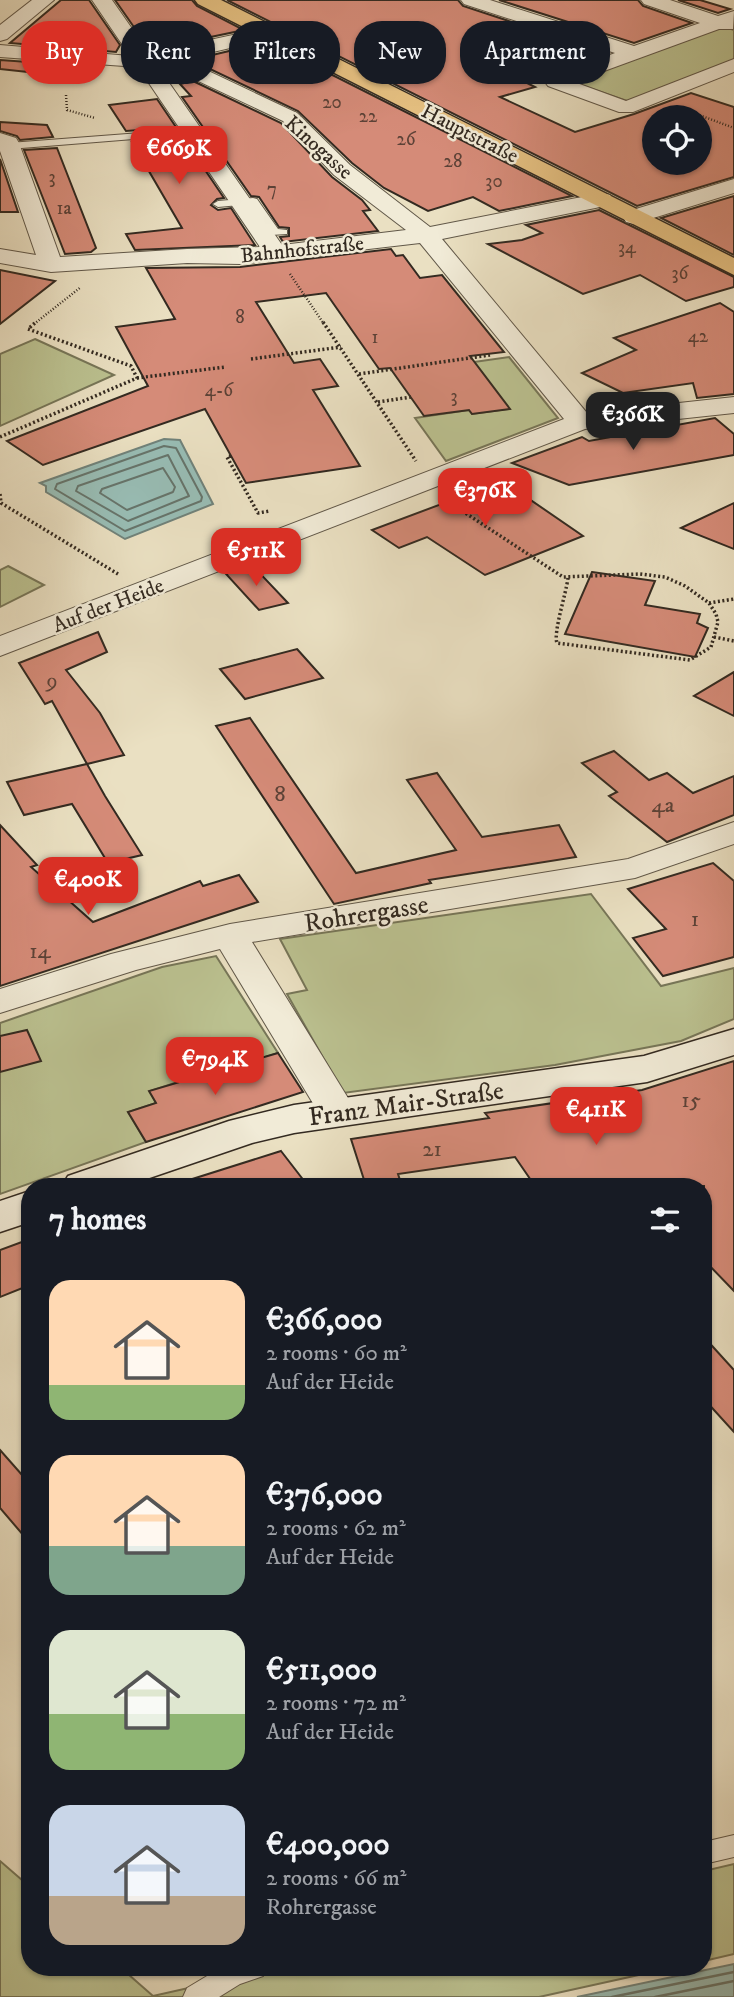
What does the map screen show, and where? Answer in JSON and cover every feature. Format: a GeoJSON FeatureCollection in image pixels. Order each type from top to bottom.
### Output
{"type":"FeatureCollection","features":[{"type":"Feature","properties":{"kind":"main road","name":"Hauptstraße"},"geometry":{"type":"LineString","coordinates":[[205,0],[246,21]]}},
{"type":"Feature","properties":{"kind":"main road","name":"Hauptstraße"},"geometry":{"type":"LineString","coordinates":[[340,68],[734,268]]}},
{"type":"Feature","properties":{"kind":"main road","name":"Franz Mair-Straße"},"geometry":{"type":"LineString","coordinates":[[106,1178],[243,1131],[337,1111],[647,1069],[734,1042]]}},
{"type":"Feature","properties":{"kind":"main road"},"geometry":{"type":"LineString","coordinates":[[0,1217],[21,1209]]}},
{"type":"Feature","properties":{"kind":"street"},"geometry":{"type":"LineString","coordinates":[[0,35],[44,0]]}},
{"type":"Feature","properties":{"kind":"street"},"geometry":{"type":"LineString","coordinates":[[102,0],[121,22]]}},
{"type":"Feature","properties":{"kind":"street"},"geometry":{"type":"LineString","coordinates":[[471,0],[637,54]]}},
{"type":"Feature","properties":{"kind":"street"},"geometry":{"type":"LineString","coordinates":[[651,0],[729,22]]}},
{"type":"Feature","properties":{"kind":"street"},"geometry":{"type":"LineString","coordinates":[[729,22],[555,82],[626,108],[734,65]]}},
{"type":"Feature","properties":{"kind":"street"},"geometry":{"type":"LineString","coordinates":[[0,51],[121,61]]}},
{"type":"Feature","properties":{"kind":"street"},"geometry":{"type":"LineString","coordinates":[[168,84],[240,202],[279,243]]}},
{"type":"Feature","properties":{"kind":"street","name":"Kinogasse"},"geometry":{"type":"LineString","coordinates":[[212,84],[290,117],[326,157],[426,235],[580,422]]}},
{"type":"Feature","properties":{"kind":"street"},"geometry":{"type":"LineString","coordinates":[[5,142],[51,265]]}},
{"type":"Feature","properties":{"kind":"street"},"geometry":{"type":"LineString","coordinates":[[634,216],[734,186]]}},
{"type":"Feature","properties":{"kind":"street","name":"Bahnhofstraße"},"geometry":{"type":"LineString","coordinates":[[0,256],[51,265],[187,256],[240,257],[279,243],[426,235],[602,200]]}},
{"type":"Feature","properties":{"kind":"street","name":"Auf der Heide"},"geometry":{"type":"LineString","coordinates":[[0,647],[580,422],[734,405]]}},
{"type":"Feature","properties":{"kind":"street","name":"Rohrergasse"},"geometry":{"type":"LineString","coordinates":[[0,1001],[124,962],[230,935],[635,868],[734,832]]}},
{"type":"Feature","properties":{"kind":"street"},"geometry":{"type":"LineString","coordinates":[[230,935],[337,1111]]}},
{"type":"Feature","properties":{"kind":"lane"},"geometry":{"type":"LineString","coordinates":[[5,142],[112,139],[167,134]]}},
{"type":"Feature","properties":{"kind":"lane"},"geometry":{"type":"LineString","coordinates":[[218,204],[240,202]]}},
{"type":"Feature","properties":{"kind":"lane"},"geometry":{"type":"LineString","coordinates":[[712,1851],[734,1846]]}},
{"type":"Feature","properties":{"kind":"lane"},"geometry":{"type":"LineString","coordinates":[[197,1997],[230,1976]]}},
{"type":"Feature","properties":{"kind":"path"},"geometry":{"type":"LineString","coordinates":[[66,94],[66,110],[103,121],[112,139]]}},
{"type":"Feature","properties":{"kind":"path"},"geometry":{"type":"LineString","coordinates":[[653,97],[734,128]]}},
{"type":"Feature","properties":{"kind":"path"},"geometry":{"type":"LineString","coordinates":[[279,243],[341,347],[437,494],[555,574],[568,578],[629,574],[665,577],[685,586],[709,603],[718,622],[711,647],[690,660],[557,643],[554,635],[565,602],[568,578]]}},
{"type":"Feature","properties":{"kind":"path"},"geometry":{"type":"LineString","coordinates":[[51,265],[44,276],[83,285],[28,328],[131,366],[137,378]]}},
{"type":"Feature","properties":{"kind":"path"},"geometry":{"type":"LineString","coordinates":[[251,359],[341,347]]}},
{"type":"Feature","properties":{"kind":"path"},"geometry":{"type":"LineString","coordinates":[[359,374],[521,351]]}},
{"type":"Feature","properties":{"kind":"path"},"geometry":{"type":"LineString","coordinates":[[0,438],[137,378],[225,367]]}},
{"type":"Feature","properties":{"kind":"path"},"geometry":{"type":"LineString","coordinates":[[378,402],[411,397]]}},
{"type":"Feature","properties":{"kind":"path"},"geometry":{"type":"LineString","coordinates":[[231,456],[227,457],[258,513],[270,511]]}},
{"type":"Feature","properties":{"kind":"path"},"geometry":{"type":"LineString","coordinates":[[0,494],[1,503],[145,591]]}},
{"type":"Feature","properties":{"kind":"path"},"geometry":{"type":"LineString","coordinates":[[709,603],[734,599]]}},
{"type":"Feature","properties":{"kind":"path"},"geometry":{"type":"LineString","coordinates":[[714,637],[734,641]]}},
{"type":"Feature","properties":{"kind":"green space"},"geometry":{"type":"Polygon","coordinates":[[[723,26],[734,30],[734,62],[630,102],[578,84],[610,84],[610,68],[723,26]]]}},
{"type":"Feature","properties":{"kind":"green space"},"geometry":{"type":"Polygon","coordinates":[[[35,339],[114,375],[0,426],[0,354],[35,339]]]}},
{"type":"Feature","properties":{"kind":"green space"},"geometry":{"type":"Polygon","coordinates":[[[509,357],[558,418],[446,461],[415,418],[469,410],[472,414],[509,409],[474,362],[509,357]]]}},
{"type":"Feature","properties":{"kind":"green space"},"geometry":{"type":"Polygon","coordinates":[[[8,566],[44,585],[0,607],[0,570],[8,566]]]}},
{"type":"Feature","properties":{"kind":"green space"},"geometry":{"type":"Polygon","coordinates":[[[591,894],[661,986],[734,968],[734,1019],[681,1041],[555,1065],[343,1093],[287,994],[307,990],[280,939],[591,894]]]}},
{"type":"Feature","properties":{"kind":"green space"},"geometry":{"type":"Polygon","coordinates":[[[216,956],[278,1053],[230,1068],[192,1091],[184,1080],[150,1091],[156,1103],[128,1112],[146,1142],[45,1178],[21,1178],[21,1187],[0,1194],[0,1023],[162,967],[216,956]]]}},
{"type":"Feature","properties":{"kind":"green space"},"geometry":{"type":"Polygon","coordinates":[[[0,1861],[21,1879],[21,1976],[130,1976],[153,1996],[242,1976],[634,1976],[539,1997],[0,1997],[0,1861]]]}},
{"type":"Feature","properties":{"kind":"green space"},"geometry":{"type":"Polygon","coordinates":[[[734,1864],[734,1954],[712,1959],[712,1869],[734,1864]]]}},
{"type":"Feature","properties":{"kind":"water"},"geometry":{"type":"Polygon","coordinates":[[[164,439],[180,440],[213,504],[125,539],[46,492],[46,486],[40,483],[164,439]]]}},
{"type":"Feature","properties":{"kind":"water"},"geometry":{"type":"Polygon","coordinates":[[[734,1964],[734,1997],[577,1997],[677,1976],[712,1976],[712,1969],[734,1964]]]}},
{"type":"Feature","properties":{"kind":"building"},"geometry":{"type":"Polygon","coordinates":[[[61,0],[89,0],[103,21],[36,21],[61,0]]]}},
{"type":"Feature","properties":{"kind":"building"},"geometry":{"type":"Polygon","coordinates":[[[115,0],[192,0],[197,6],[229,22],[229,33],[215,36],[215,21],[130,21],[115,0]]]}},
{"type":"Feature","properties":{"kind":"building"},"geometry":{"type":"Polygon","coordinates":[[[227,0],[458,0],[463,6],[509,21],[460,21],[460,84],[529,84],[535,87],[500,97],[575,132],[642,111],[642,175],[712,175],[712,105],[658,105],[691,93],[734,107],[734,177],[637,206],[394,84],[446,84],[446,21],[354,21],[354,64],[340,57],[340,21],[269,21],[227,0]]]}},
{"type":"Feature","properties":{"kind":"building"},"geometry":{"type":"Polygon","coordinates":[[[499,0],[638,0],[643,6],[692,23],[634,43],[610,35],[610,21],[565,21],[499,0]]]}},
{"type":"Feature","properties":{"kind":"building"},"geometry":{"type":"Polygon","coordinates":[[[678,0],[700,0],[730,9],[718,13],[678,0]]]}},
{"type":"Feature","properties":{"kind":"building"},"geometry":{"type":"Polygon","coordinates":[[[107,26],[120,45],[116,52],[107,51],[107,26]]]}},
{"type":"Feature","properties":{"kind":"building"},"geometry":{"type":"Polygon","coordinates":[[[21,34],[21,44],[10,43],[21,34]]]}},
{"type":"Feature","properties":{"kind":"building"},"geometry":{"type":"Polygon","coordinates":[[[229,51],[229,78],[215,71],[215,54],[229,51]]]}},
{"type":"Feature","properties":{"kind":"building"},"geometry":{"type":"Polygon","coordinates":[[[0,60],[21,61],[21,71],[0,69],[0,60]]]}},
{"type":"Feature","properties":{"kind":"building"},"geometry":{"type":"Polygon","coordinates":[[[340,79],[572,196],[499,211],[473,197],[428,211],[384,188],[352,163],[298,111],[241,84],[340,84],[340,79]]]}},
{"type":"Feature","properties":{"kind":"building"},"geometry":{"type":"Polygon","coordinates":[[[180,84],[199,84],[281,123],[332,177],[362,200],[370,210],[363,211],[378,231],[283,242],[280,237],[289,236],[289,228],[279,227],[259,197],[251,196],[182,97],[191,96],[180,84]]]}},
{"type":"Feature","properties":{"kind":"building"},"geometry":{"type":"Polygon","coordinates":[[[157,99],[224,198],[217,199],[211,205],[218,210],[231,208],[255,245],[135,250],[126,234],[182,228],[132,142],[171,139],[174,132],[167,128],[126,131],[109,105],[157,99]]]}},
{"type":"Feature","properties":{"kind":"building"},"geometry":{"type":"Polygon","coordinates":[[[0,122],[47,125],[53,137],[20,140],[17,136],[0,131],[0,122]]]}},
{"type":"Feature","properties":{"kind":"building"},"geometry":{"type":"Polygon","coordinates":[[[57,148],[96,248],[91,252],[65,254],[24,150],[57,148]]]}},
{"type":"Feature","properties":{"kind":"building"},"geometry":{"type":"Polygon","coordinates":[[[0,159],[18,212],[0,212],[0,159]]]}},
{"type":"Feature","properties":{"kind":"building"},"geometry":{"type":"Polygon","coordinates":[[[734,196],[734,255],[661,218],[734,196]]]}},
{"type":"Feature","properties":{"kind":"building"},"geometry":{"type":"Polygon","coordinates":[[[599,210],[734,277],[734,287],[686,301],[640,275],[583,294],[488,244],[522,240],[542,233],[526,225],[599,210]]]}},
{"type":"Feature","properties":{"kind":"building"},"geometry":{"type":"Polygon","coordinates":[[[391,249],[396,256],[403,255],[420,278],[442,275],[504,352],[470,356],[510,409],[472,414],[469,410],[424,416],[390,368],[379,369],[326,293],[256,302],[294,363],[320,359],[338,386],[313,390],[360,466],[246,483],[205,409],[43,465],[7,441],[148,386],[116,327],[175,319],[146,268],[240,267],[391,249]]]}},
{"type":"Feature","properties":{"kind":"building"},"geometry":{"type":"Polygon","coordinates":[[[0,270],[55,281],[0,324],[0,270]]]}},
{"type":"Feature","properties":{"kind":"building"},"geometry":{"type":"Polygon","coordinates":[[[720,303],[734,312],[734,394],[697,398],[693,383],[623,393],[582,373],[636,350],[614,338],[720,303]]]}},
{"type":"Feature","properties":{"kind":"building"},"geometry":{"type":"Polygon","coordinates":[[[715,418],[734,434],[734,455],[569,485],[512,463],[582,437],[589,441],[715,418]]]}},
{"type":"Feature","properties":{"kind":"building"},"geometry":{"type":"Polygon","coordinates":[[[503,481],[583,536],[485,575],[427,537],[399,548],[372,530],[503,481]]]}},
{"type":"Feature","properties":{"kind":"building"},"geometry":{"type":"Polygon","coordinates":[[[734,503],[734,549],[681,528],[734,503]]]}},
{"type":"Feature","properties":{"kind":"building"},"geometry":{"type":"Polygon","coordinates":[[[251,564],[288,603],[259,610],[226,574],[251,564]]]}},
{"type":"Feature","properties":{"kind":"building"},"geometry":{"type":"Polygon","coordinates":[[[592,572],[655,581],[645,605],[700,614],[697,623],[708,628],[695,657],[565,634],[592,572]]]}},
{"type":"Feature","properties":{"kind":"building"},"geometry":{"type":"Polygon","coordinates":[[[98,632],[107,652],[66,670],[100,713],[124,755],[87,764],[52,701],[45,704],[19,663],[98,632]]]}},
{"type":"Feature","properties":{"kind":"building"},"geometry":{"type":"Polygon","coordinates":[[[297,649],[323,678],[245,699],[220,669],[297,649]]]}},
{"type":"Feature","properties":{"kind":"building"},"geometry":{"type":"Polygon","coordinates":[[[734,672],[734,716],[694,696],[734,672]]]}},
{"type":"Feature","properties":{"kind":"building"},"geometry":{"type":"Polygon","coordinates":[[[250,718],[356,873],[456,850],[407,780],[437,773],[482,837],[559,825],[576,857],[429,880],[431,883],[334,904],[216,726],[250,718]]]}},
{"type":"Feature","properties":{"kind":"building"},"geometry":{"type":"Polygon","coordinates":[[[614,751],[649,780],[667,773],[693,793],[734,776],[734,815],[667,842],[609,796],[617,792],[582,763],[614,751]]]}},
{"type":"Feature","properties":{"kind":"building"},"geometry":{"type":"Polygon","coordinates":[[[87,764],[142,855],[108,863],[72,804],[24,815],[7,782],[87,764]]]}},
{"type":"Feature","properties":{"kind":"building"},"geometry":{"type":"Polygon","coordinates":[[[0,825],[37,865],[31,867],[93,922],[200,881],[203,886],[239,875],[258,902],[0,986],[0,825]]]}},
{"type":"Feature","properties":{"kind":"building"},"geometry":{"type":"Polygon","coordinates":[[[713,863],[734,881],[734,957],[663,976],[633,938],[666,929],[628,889],[713,863]]]}},
{"type":"Feature","properties":{"kind":"building"},"geometry":{"type":"Polygon","coordinates":[[[27,1030],[41,1061],[0,1072],[0,1036],[27,1030]]]}},
{"type":"Feature","properties":{"kind":"building"},"geometry":{"type":"Polygon","coordinates":[[[278,1053],[303,1092],[146,1142],[128,1112],[156,1103],[149,1091],[278,1053]]]}},
{"type":"Feature","properties":{"kind":"building"},"geometry":{"type":"Polygon","coordinates":[[[734,1061],[734,1291],[712,1268],[712,1178],[529,1178],[515,1157],[398,1174],[399,1178],[363,1178],[351,1139],[489,1118],[485,1113],[642,1090],[734,1061]]]}},
{"type":"Feature","properties":{"kind":"building"},"geometry":{"type":"Polygon","coordinates":[[[281,1151],[302,1178],[196,1178],[281,1151]]]}},
{"type":"Feature","properties":{"kind":"building"},"geometry":{"type":"Polygon","coordinates":[[[21,1242],[21,1289],[0,1297],[0,1250],[21,1242]]]}},
{"type":"Feature","properties":{"kind":"building"},"geometry":{"type":"Polygon","coordinates":[[[712,1346],[734,1370],[734,1432],[712,1408],[712,1346]]]}},
{"type":"Feature","properties":{"kind":"building"},"geometry":{"type":"Polygon","coordinates":[[[0,1450],[21,1474],[21,1532],[0,1508],[0,1450]]]}}]}
